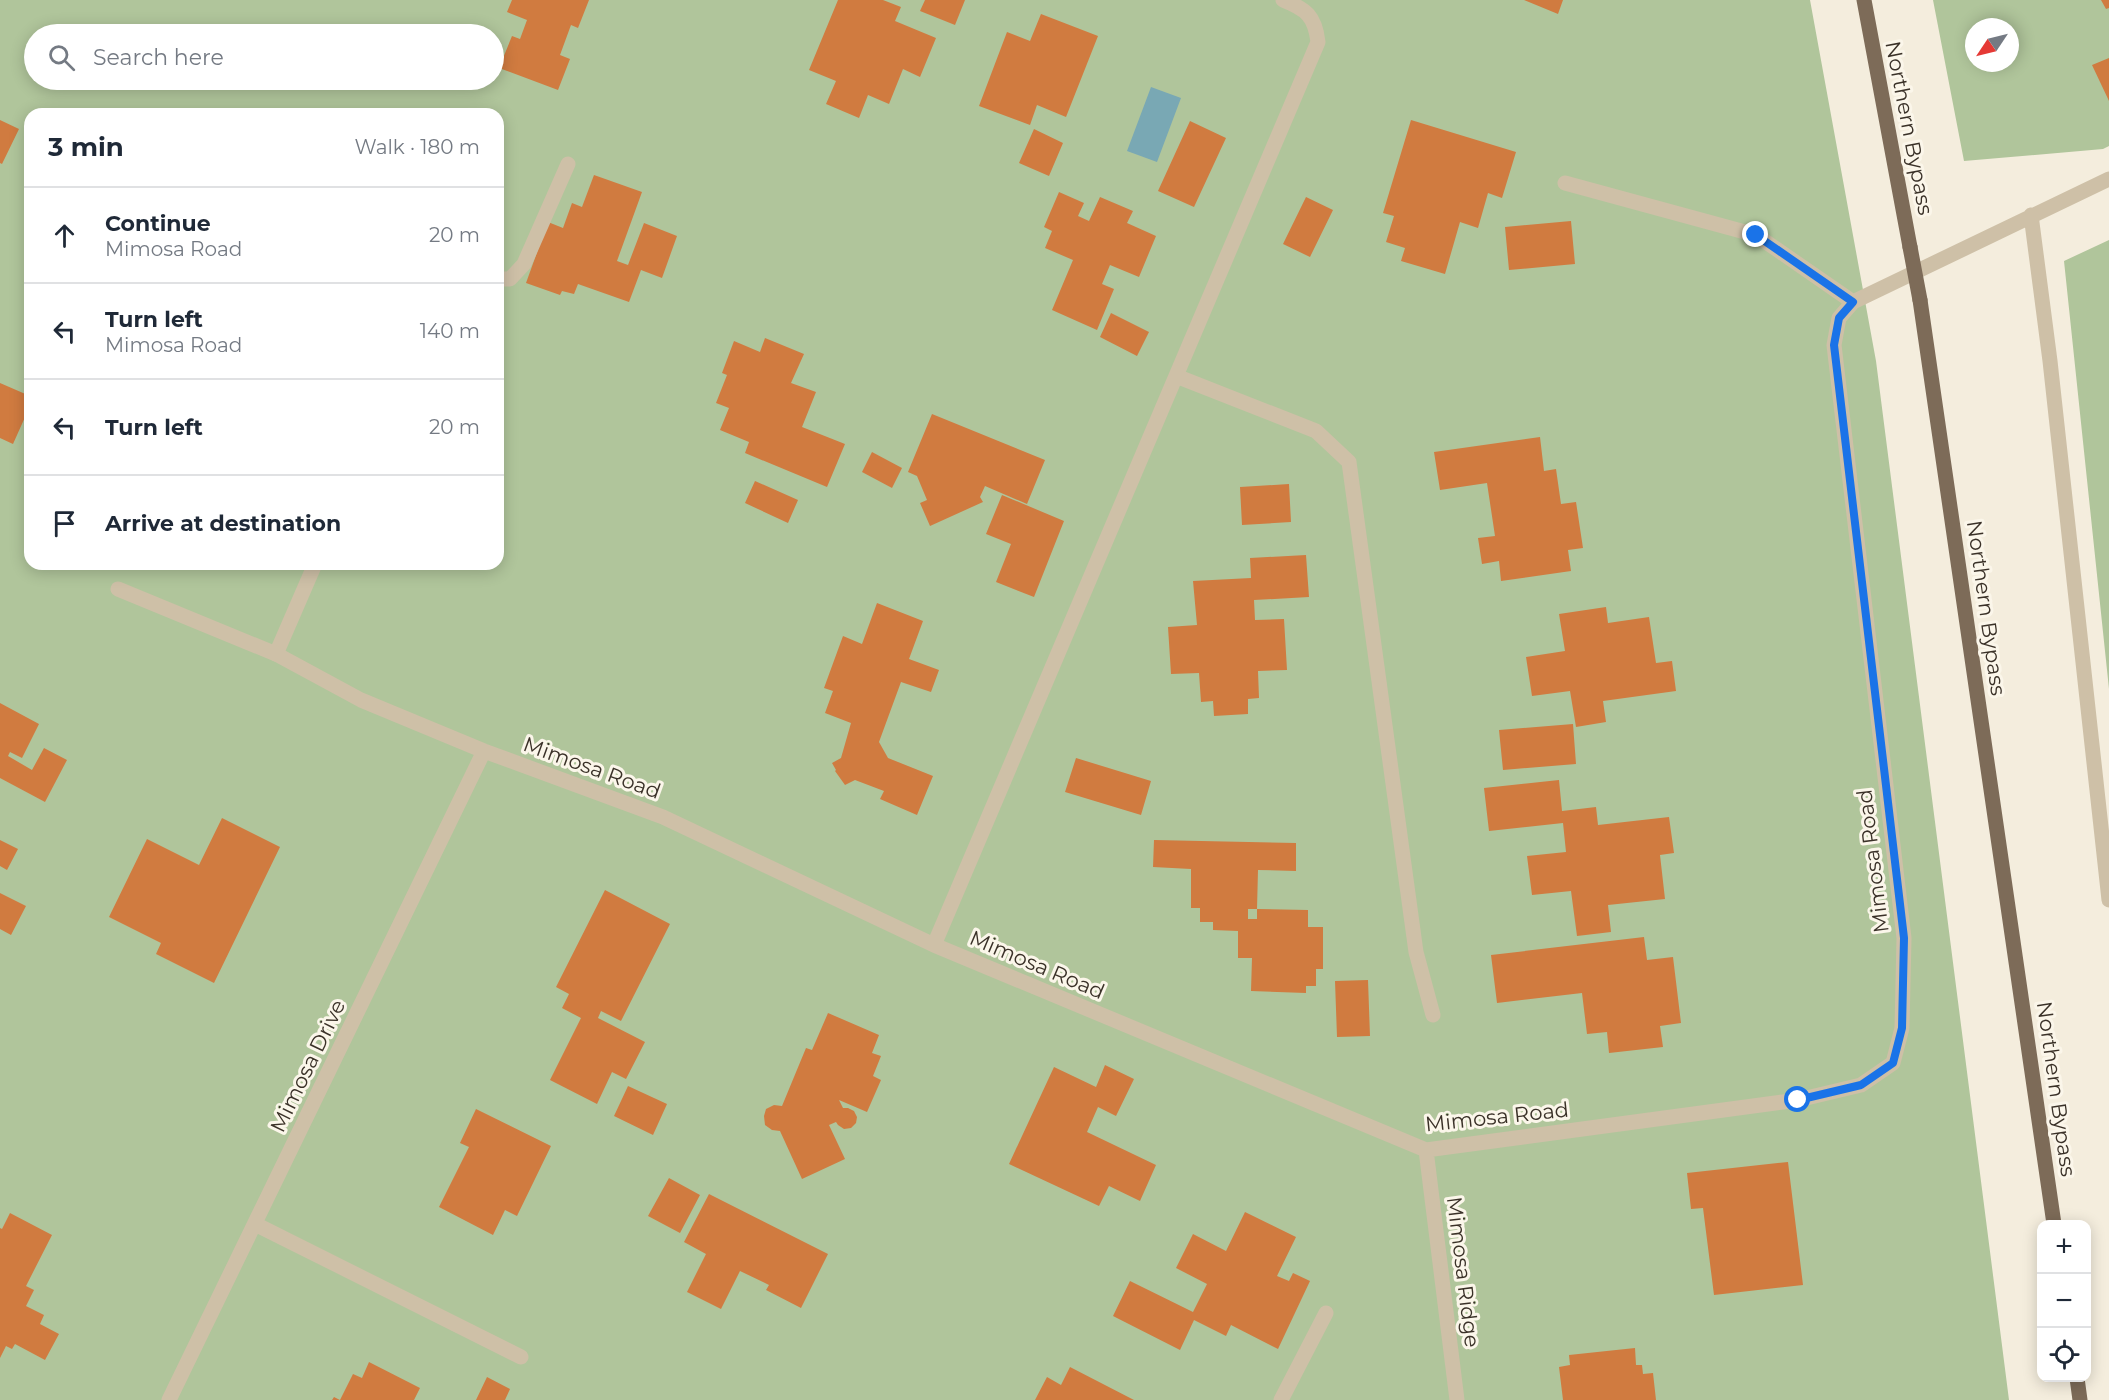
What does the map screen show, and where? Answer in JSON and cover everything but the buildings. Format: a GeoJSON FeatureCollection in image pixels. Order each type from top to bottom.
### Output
{"type":"FeatureCollection","features":[{"type":"Feature","properties":{"kind":"main road","name":"Northern Bypass"},"geometry":{"type":"LineString","coordinates":[[1864,0],[1920,300],[2054,1220]]}},
{"type":"Feature","properties":{"kind":"main road"},"geometry":{"type":"LineString","coordinates":[[2078,1382],[2080,1400]]}},
{"type":"Feature","properties":{"kind":"street"},"geometry":{"type":"LineString","coordinates":[[934,945],[1318,42],[1316,27],[1304,8],[1283,0]]}},
{"type":"Feature","properties":{"kind":"street"},"geometry":{"type":"LineString","coordinates":[[504,279],[510,279],[524,264],[568,164]]}},
{"type":"Feature","properties":{"kind":"street"},"geometry":{"type":"LineString","coordinates":[[1565,183],[1756,235],[1853,302],[2109,179]]}},
{"type":"Feature","properties":{"kind":"street"},"geometry":{"type":"LineString","coordinates":[[2031,215],[2109,900]]}},
{"type":"Feature","properties":{"kind":"street","name":"Mimosa Road"},"geometry":{"type":"LineString","coordinates":[[118,589],[276,654],[361,700],[484,751],[663,817],[934,945],[1426,1150],[1798,1100],[1861,1085],[1893,1063],[1902,1028],[1904,938],[1834,345],[1839,318],[1853,302]]}},
{"type":"Feature","properties":{"kind":"street"},"geometry":{"type":"LineString","coordinates":[[1176,376],[1316,431],[1349,462],[1416,952],[1433,1015]]}},
{"type":"Feature","properties":{"kind":"street"},"geometry":{"type":"LineString","coordinates":[[276,654],[312,570]]}},
{"type":"Feature","properties":{"kind":"street","name":"Mimosa Drive"},"geometry":{"type":"LineString","coordinates":[[169,1400],[484,751]]}},
{"type":"Feature","properties":{"kind":"street","name":"Mimosa Ridge"},"geometry":{"type":"LineString","coordinates":[[1426,1150],[1457,1400]]}},
{"type":"Feature","properties":{"kind":"street"},"geometry":{"type":"LineString","coordinates":[[255,1224],[520,1357]]}},
{"type":"Feature","properties":{"kind":"street"},"geometry":{"type":"LineString","coordinates":[[1281,1400],[1326,1312]]}},
{"type":"Feature","properties":{"kind":"green space"},"geometry":{"type":"Polygon","coordinates":[[[0,0],[1810,0],[1876,361],[2009,1400],[0,1400],[0,0]]]}},
{"type":"Feature","properties":{"kind":"green space"},"geometry":{"type":"Polygon","coordinates":[[[1933,0],[2109,0],[2109,146],[2103,149],[1964,161],[1933,0]]]}},
{"type":"Feature","properties":{"kind":"green space"},"geometry":{"type":"Polygon","coordinates":[[[2109,240],[2109,689],[2064,261],[2109,240]]]}},
{"type":"Feature","properties":{"kind":"water"},"geometry":{"type":"Polygon","coordinates":[[[1151,87],[1181,98],[1157,162],[1127,151],[1151,87]]]}},
{"type":"Feature","properties":{"kind":"route"},"geometry":{"type":"LineString","coordinates":[[1756,235],[1853,302],[1839,318],[1834,345],[1904,938],[1902,1028],[1893,1063],[1861,1085],[1798,1100]]}}]}
